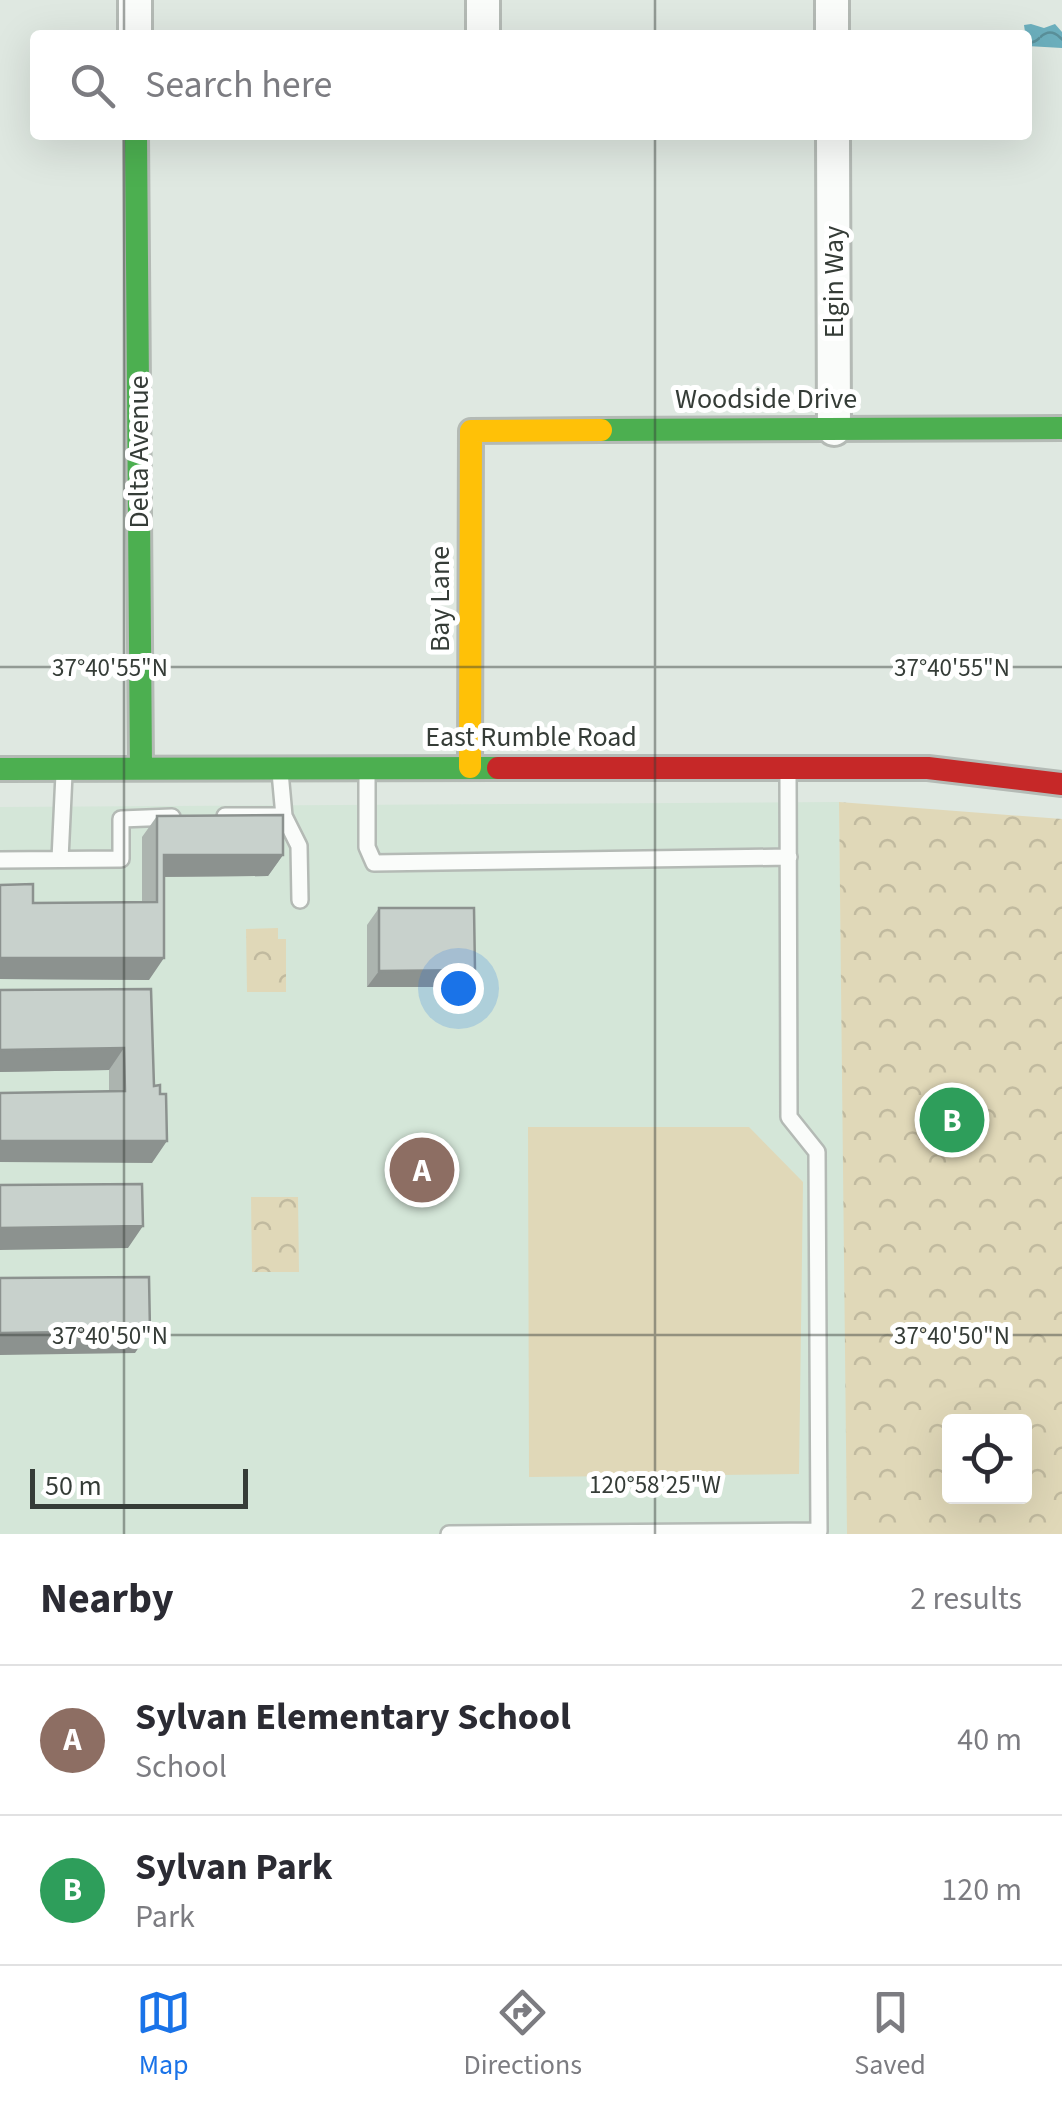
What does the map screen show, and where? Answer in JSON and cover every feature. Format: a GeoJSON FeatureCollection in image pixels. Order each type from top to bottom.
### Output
{"type":"FeatureCollection","features":[{"type":"Feature","properties":{"kind":"street"},"geometry":{"type":"LineString","coordinates":[[135,0],[135,30]]}},
{"type":"Feature","properties":{"kind":"street"},"geometry":{"type":"LineString","coordinates":[[483,0],[483,30]]}},
{"type":"Feature","properties":{"kind":"street"},"geometry":{"type":"LineString","coordinates":[[832,0],[832,30]]}},
{"type":"Feature","properties":{"kind":"street","name":"Delta Avenue"},"geometry":{"type":"LineString","coordinates":[[136,140],[141,768]]}},
{"type":"Feature","properties":{"kind":"street","name":"Elgin Way"},"geometry":{"type":"LineString","coordinates":[[833,140],[834,429]]}},
{"type":"Feature","properties":{"kind":"street","name":"Woodside Drive"},"geometry":{"type":"LineString","coordinates":[[471,431],[1062,428]]}},
{"type":"Feature","properties":{"kind":"street","name":"Bay Lane"},"geometry":{"type":"LineString","coordinates":[[470,767],[471,431]]}},
{"type":"Feature","properties":{"kind":"street","name":"East Rumble Road"},"geometry":{"type":"LineString","coordinates":[[0,769],[928,768],[1062,784]]}},
{"type":"Feature","properties":{"kind":"lane"},"geometry":{"type":"LineString","coordinates":[[60,860],[64,768]]}},
{"type":"Feature","properties":{"kind":"lane"},"geometry":{"type":"LineString","coordinates":[[279,768],[284,816],[299,846],[300,900]]}},
{"type":"Feature","properties":{"kind":"lane"},"geometry":{"type":"LineString","coordinates":[[367,768],[367,848],[374,863],[788,857]]}},
{"type":"Feature","properties":{"kind":"lane"},"geometry":{"type":"LineString","coordinates":[[449,1534],[820,1531],[817,1152],[789,1117],[788,768]]}},
{"type":"Feature","properties":{"kind":"lane"},"geometry":{"type":"LineString","coordinates":[[0,860],[121,858],[122,819],[194,816]]}},
{"type":"Feature","properties":{"kind":"lane"},"geometry":{"type":"LineString","coordinates":[[212,816],[284,816]]}},
{"type":"Feature","properties":{"kind":"shaded area"},"geometry":{"type":"Polygon","coordinates":[[[839,802],[849,1534],[0,1534],[0,807],[839,802]]]}},
{"type":"Feature","properties":{"kind":"green space"},"geometry":{"type":"Polygon","coordinates":[[[839,802],[1062,819],[1062,1534],[847,1534],[839,802]]]}},
{"type":"Feature","properties":{"kind":"green space"},"geometry":{"type":"Polygon","coordinates":[[[278,928],[278,939],[286,939],[286,992],[247,992],[246,929],[278,928]]]}},
{"type":"Feature","properties":{"kind":"green space"},"geometry":{"type":"Polygon","coordinates":[[[528,1127],[749,1127],[803,1182],[799,1474],[529,1477],[528,1127]]]}},
{"type":"Feature","properties":{"kind":"green space"},"geometry":{"type":"Polygon","coordinates":[[[251,1197],[298,1197],[299,1272],[252,1272],[251,1197]]]}},
{"type":"Feature","properties":{"kind":"water"},"geometry":{"type":"Polygon","coordinates":[[[1055,24],[1062,32],[1062,48],[1032,46],[1032,30],[1025,30],[1024,25],[1044,28],[1055,24]]]}},
{"type":"Feature","properties":{"kind":"building"},"geometry":{"type":"Polygon","coordinates":[[[283,815],[283,855],[164,855],[164,958],[0,958],[0,885],[33,884],[33,903],[157,902],[157,816],[283,815]]]}},
{"type":"Feature","properties":{"kind":"building"},"geometry":{"type":"Polygon","coordinates":[[[379,908],[474,908],[475,970],[379,971],[379,908]]]}},
{"type":"Feature","properties":{"kind":"building"},"geometry":{"type":"Polygon","coordinates":[[[151,989],[154,1086],[160,1085],[160,1094],[166,1094],[167,1141],[0,1141],[0,1093],[125,1091],[124,1048],[0,1050],[0,990],[151,989]]]}},
{"type":"Feature","properties":{"kind":"building"},"geometry":{"type":"Polygon","coordinates":[[[142,1184],[143,1226],[0,1228],[0,1185],[142,1184]]]}},
{"type":"Feature","properties":{"kind":"building"},"geometry":{"type":"Polygon","coordinates":[[[149,1277],[150,1331],[0,1333],[0,1278],[149,1277]]]}},
{"type":"Feature","properties":{"kind":"traffic: fast"},"geometry":{"type":"LineString","coordinates":[[136,140],[141,768]]}},
{"type":"Feature","properties":{"kind":"traffic: fast"},"geometry":{"type":"LineString","coordinates":[[601,430],[1062,428]]}},
{"type":"Feature","properties":{"kind":"traffic: fast"},"geometry":{"type":"LineString","coordinates":[[0,769],[498,768]]}},
{"type":"Feature","properties":{"kind":"traffic: slow"},"geometry":{"type":"LineString","coordinates":[[470,767],[471,431],[601,430]]}},
{"type":"Feature","properties":{"kind":"traffic: jam"},"geometry":{"type":"LineString","coordinates":[[498,768],[928,768],[1062,784]]}},
{"type":"Feature","properties":{"kind":"place","name":"Sylvan Park"},"geometry":{"type":"Point","coordinates":[952,1120]}},
{"type":"Feature","properties":{"kind":"place","name":"Sylvan Elementary School"},"geometry":{"type":"Point","coordinates":[422,1170]}}]}
